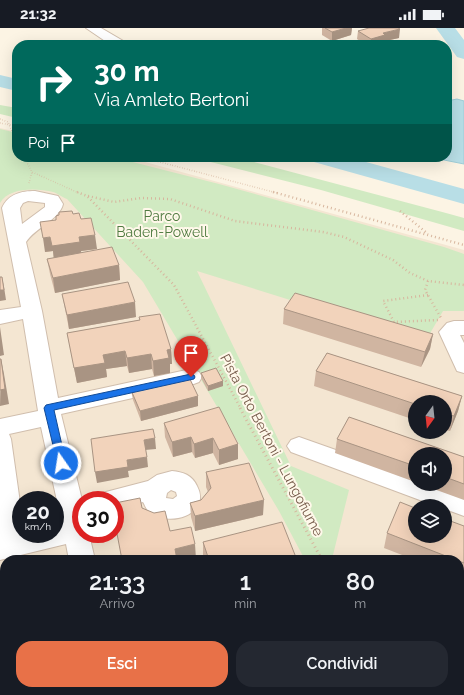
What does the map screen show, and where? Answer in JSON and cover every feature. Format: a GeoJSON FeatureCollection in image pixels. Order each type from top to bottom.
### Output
{"type":"FeatureCollection","features":[{"type":"Feature","properties":{"kind":"street"},"geometry":{"type":"LineString","coordinates":[[92,28],[112,40]]}},
{"type":"Feature","properties":{"kind":"street"},"geometry":{"type":"LineString","coordinates":[[16,231],[50,412],[72,500]]}},
{"type":"Feature","properties":{"kind":"street"},"geometry":{"type":"LineString","coordinates":[[0,317],[32,311]]}},
{"type":"Feature","properties":{"kind":"street"},"geometry":{"type":"LineString","coordinates":[[464,328],[454,328],[449,332],[464,366]]}},
{"type":"Feature","properties":{"kind":"street"},"geometry":{"type":"LineString","coordinates":[[0,427],[50,412],[191,377]]}},
{"type":"Feature","properties":{"kind":"street"},"geometry":{"type":"LineString","coordinates":[[0,439],[7,547],[72,518]]}},
{"type":"Feature","properties":{"kind":"street"},"geometry":{"type":"LineString","coordinates":[[299,446],[464,506]]}},
{"type":"Feature","properties":{"kind":"street"},"geometry":{"type":"LineString","coordinates":[[124,497],[155,489]]}},
{"type":"Feature","properties":{"kind":"street"},"geometry":{"type":"LineString","coordinates":[[80,543],[81,555]]}},
{"type":"Feature","properties":{"kind":"path"},"geometry":{"type":"LineString","coordinates":[[0,119],[8,122],[12,132]]}},
{"type":"Feature","properties":{"kind":"path"},"geometry":{"type":"LineString","coordinates":[[0,123],[12,125]]}},
{"type":"Feature","properties":{"kind":"path","name":"Pista Orto Bertoni - Lungofiume"},"geometry":{"type":"LineString","coordinates":[[27,162],[32,172],[87,196],[174,285],[319,555]]}},
{"type":"Feature","properties":{"kind":"path"},"geometry":{"type":"LineString","coordinates":[[161,162],[229,179],[464,245]]}},
{"type":"Feature","properties":{"kind":"path"},"geometry":{"type":"LineString","coordinates":[[87,196],[114,202],[141,198],[170,199],[235,221],[323,232],[344,238],[393,260],[410,273],[428,281],[464,285]]}},
{"type":"Feature","properties":{"kind":"path"},"geometry":{"type":"LineString","coordinates":[[400,211],[428,234]]}},
{"type":"Feature","properties":{"kind":"path"},"geometry":{"type":"LineString","coordinates":[[428,281],[426,290],[442,320],[394,322],[383,301],[428,295]]}},
{"type":"Feature","properties":{"kind":"shaded area"},"geometry":{"type":"Polygon","coordinates":[[[0,128],[12,131],[12,162],[145,162],[464,250],[464,555],[0,555],[0,128]]]}},
{"type":"Feature","properties":{"kind":"green space"},"geometry":{"type":"Polygon","coordinates":[[[0,105],[12,107],[12,117],[0,114],[0,105]]]}},
{"type":"Feature","properties":{"kind":"green space","name":"Parco Baden-Powell"},"geometry":{"type":"Polygon","coordinates":[[[0,129],[12,132],[12,162],[133,162],[219,184],[444,247],[464,254],[464,311],[443,311],[425,342],[197,271],[291,466],[349,490],[333,555],[302,555],[279,511],[143,282],[67,199],[53,192],[24,190],[10,194],[0,203],[0,129]]]}},
{"type":"Feature","properties":{"kind":"green space"},"geometry":{"type":"Polygon","coordinates":[[[211,162],[254,162],[446,213],[464,218],[464,231],[321,190],[211,162]]]}},
{"type":"Feature","properties":{"kind":"water"},"geometry":{"type":"Polygon","coordinates":[[[457,99],[464,101],[464,164],[452,162],[452,100],[457,99]]]}},
{"type":"Feature","properties":{"kind":"building"},"geometry":{"type":"Polygon","coordinates":[[[325,28],[346,28],[332,32],[325,28]]]}},
{"type":"Feature","properties":{"kind":"building"},"geometry":{"type":"Polygon","coordinates":[[[369,28],[400,29],[383,33],[385,35],[371,39],[358,31],[369,28]]]}},
{"type":"Feature","properties":{"kind":"building"},"geometry":{"type":"Polygon","coordinates":[[[72,211],[73,214],[79,213],[81,219],[91,218],[95,235],[79,237],[80,242],[52,246],[50,237],[43,238],[40,222],[56,220],[56,216],[59,215],[59,212],[72,211]]]}},
{"type":"Feature","properties":{"kind":"building"},"geometry":{"type":"Polygon","coordinates":[[[112,247],[119,265],[53,278],[47,259],[112,247]]]}},
{"type":"Feature","properties":{"kind":"building"},"geometry":{"type":"Polygon","coordinates":[[[0,277],[2,277],[4,290],[0,290],[0,277]]]}},
{"type":"Feature","properties":{"kind":"building"},"geometry":{"type":"Polygon","coordinates":[[[128,282],[135,302],[67,315],[62,294],[128,282]]]}},
{"type":"Feature","properties":{"kind":"building"},"geometry":{"type":"Polygon","coordinates":[[[295,293],[433,334],[425,352],[284,309],[295,293]]]}},
{"type":"Feature","properties":{"kind":"building"},"geometry":{"type":"Polygon","coordinates":[[[160,314],[171,349],[167,350],[169,358],[153,361],[151,354],[127,358],[125,351],[103,355],[105,363],[74,368],[67,333],[140,320],[139,317],[160,314]]]}},
{"type":"Feature","properties":{"kind":"building"},"geometry":{"type":"Polygon","coordinates":[[[327,353],[462,396],[454,416],[452,416],[452,395],[408,395],[408,402],[316,371],[327,353]]]}},
{"type":"Feature","properties":{"kind":"building"},"geometry":{"type":"Polygon","coordinates":[[[0,359],[5,389],[0,390],[0,359]]]}},
{"type":"Feature","properties":{"kind":"building"},"geometry":{"type":"Polygon","coordinates":[[[216,368],[223,381],[208,386],[201,373],[216,368]]]}},
{"type":"Feature","properties":{"kind":"building"},"geometry":{"type":"Polygon","coordinates":[[[188,375],[198,396],[140,411],[131,390],[188,375]]]}},
{"type":"Feature","properties":{"kind":"building"},"geometry":{"type":"Polygon","coordinates":[[[219,407],[238,444],[219,450],[213,438],[194,444],[191,437],[172,442],[164,423],[219,407]]]}},
{"type":"Feature","properties":{"kind":"building"},"geometry":{"type":"Polygon","coordinates":[[[349,417],[408,438],[408,439],[435,447],[408,447],[408,464],[337,439],[349,417]]]}},
{"type":"Feature","properties":{"kind":"building"},"geometry":{"type":"Polygon","coordinates":[[[153,429],[155,438],[144,440],[147,457],[127,460],[128,467],[95,472],[91,439],[153,429]]]}},
{"type":"Feature","properties":{"kind":"building"},"geometry":{"type":"Polygon","coordinates":[[[452,453],[464,457],[464,484],[452,480],[452,453]]]}},
{"type":"Feature","properties":{"kind":"building"},"geometry":{"type":"Polygon","coordinates":[[[249,463],[264,500],[195,516],[190,503],[201,500],[211,488],[206,472],[249,463]]]}},
{"type":"Feature","properties":{"kind":"building"},"geometry":{"type":"Polygon","coordinates":[[[140,498],[142,508],[154,513],[165,511],[170,531],[191,527],[195,544],[175,549],[176,555],[121,555],[119,543],[124,543],[124,501],[140,498]]]}},
{"type":"Feature","properties":{"kind":"building"},"geometry":{"type":"Polygon","coordinates":[[[400,502],[408,505],[408,541],[387,533],[400,502]]]}},
{"type":"Feature","properties":{"kind":"building"},"geometry":{"type":"Polygon","coordinates":[[[282,522],[295,555],[207,555],[203,542],[282,522]]]}},
{"type":"Feature","properties":{"kind":"building"},"geometry":{"type":"Polygon","coordinates":[[[452,522],[464,526],[464,555],[443,555],[413,543],[452,543],[452,522]]]}},
{"type":"Feature","properties":{"kind":"waterway"},"geometry":{"type":"LineString","coordinates":[[445,28],[464,53]]}},
{"type":"Feature","properties":{"kind":"waterway"},"geometry":{"type":"LineString","coordinates":[[0,81],[12,84]]}},
{"type":"Feature","properties":{"kind":"waterway"},"geometry":{"type":"LineString","coordinates":[[340,162],[464,197]]}},
{"type":"Feature","properties":{"kind":"route"},"geometry":{"type":"LineString","coordinates":[[61,463],[49,408],[191,377]]}}]}
